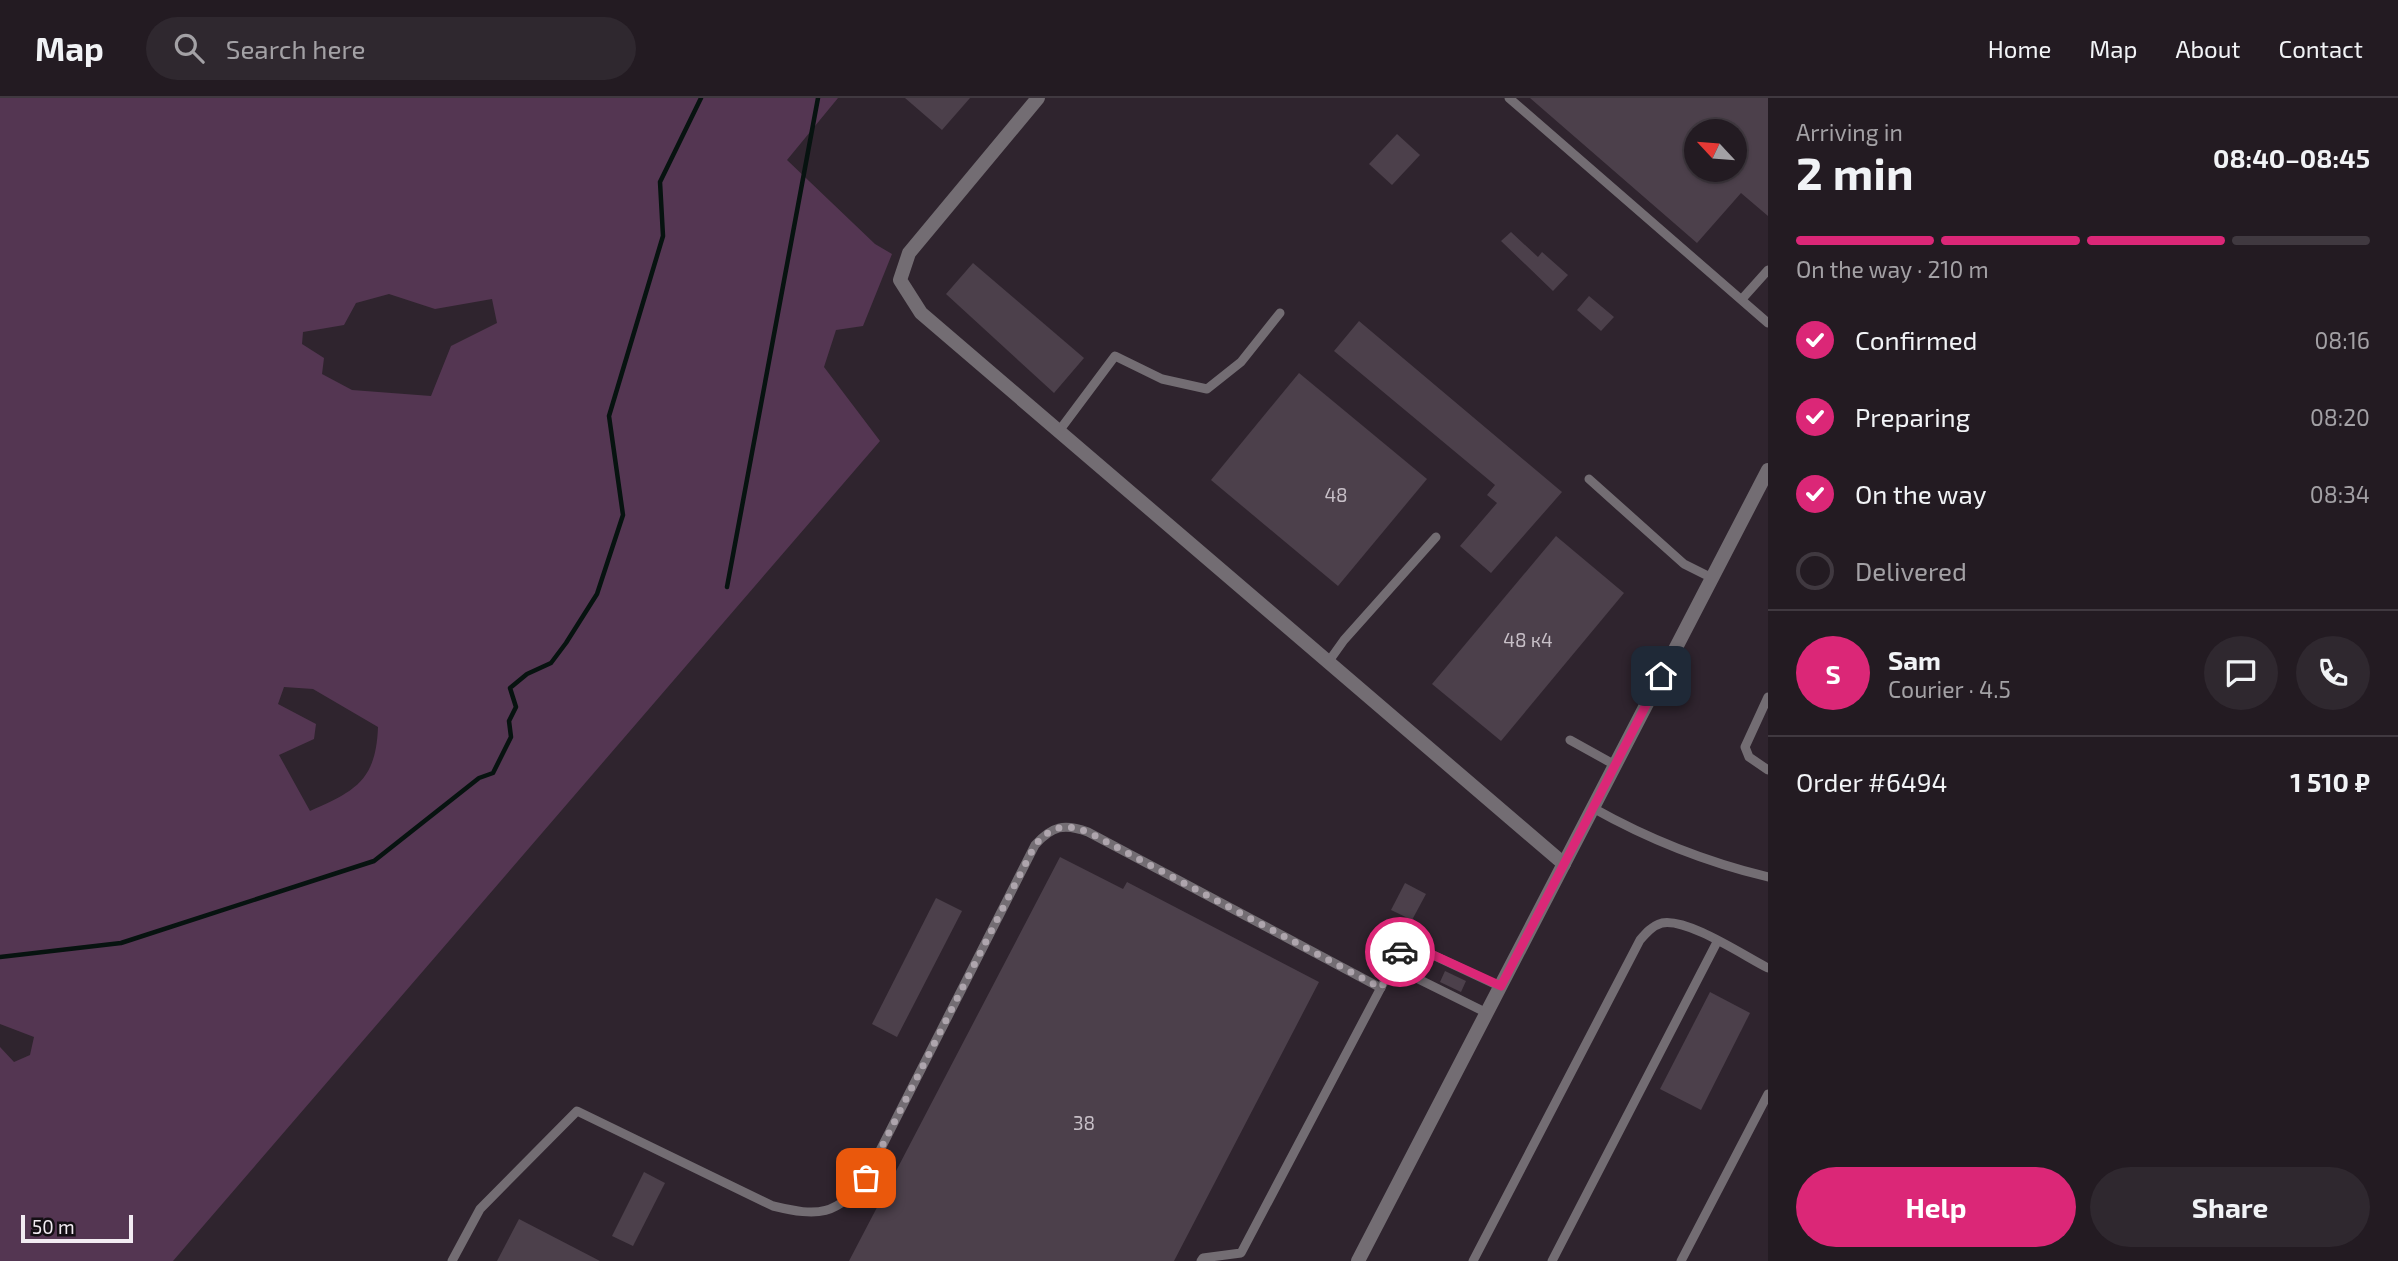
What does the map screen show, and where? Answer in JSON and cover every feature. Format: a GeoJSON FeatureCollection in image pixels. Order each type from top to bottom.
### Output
{"type":"FeatureCollection","features":[{"type":"Feature","properties":{"kind":"street"},"geometry":{"type":"LineString","coordinates":[[1038,98],[909,253],[900,281],[921,313],[1564,864]]}},
{"type":"Feature","properties":{"kind":"street"},"geometry":{"type":"LineString","coordinates":[[1358,1261],[1768,470]]}},
{"type":"Feature","properties":{"kind":"lane"},"geometry":{"type":"LineString","coordinates":[[1509,98],[1768,323]]}},
{"type":"Feature","properties":{"kind":"lane"},"geometry":{"type":"LineString","coordinates":[[1742,299],[1768,270]]}},
{"type":"Feature","properties":{"kind":"lane"},"geometry":{"type":"LineString","coordinates":[[1059,431],[1115,356],[1162,379],[1207,389],[1241,362],[1280,313]]}},
{"type":"Feature","properties":{"kind":"lane"},"geometry":{"type":"LineString","coordinates":[[1589,479],[1684,564],[1712,578]]}},
{"type":"Feature","properties":{"kind":"lane"},"geometry":{"type":"LineString","coordinates":[[1329,662],[1344,640],[1436,537]]}},
{"type":"Feature","properties":{"kind":"lane"},"geometry":{"type":"LineString","coordinates":[[1768,697],[1745,747],[1749,757],[1768,770]]}},
{"type":"Feature","properties":{"kind":"lane"},"geometry":{"type":"LineString","coordinates":[[1570,740],[1615,765]]}},
{"type":"Feature","properties":{"kind":"lane"},"geometry":{"type":"LineString","coordinates":[[1593,808],[1644,835],[1720,865],[1768,877]]}},
{"type":"Feature","properties":{"kind":"lane"},"geometry":{"type":"LineString","coordinates":[[452,1261],[480,1209],[577,1111],[773,1206],[800,1212],[828,1210],[849,1200],[866,1178],[1035,845],[1050,829],[1069,825],[1088,832],[1381,988]]}},
{"type":"Feature","properties":{"kind":"lane"},"geometry":{"type":"LineString","coordinates":[[1473,1261],[1640,940],[1650,929],[1673,923],[1686,926],[1768,968]]}},
{"type":"Feature","properties":{"kind":"lane"},"geometry":{"type":"LineString","coordinates":[[1201,1261],[1203,1258],[1241,1253],[1405,942],[1501,986]]}},
{"type":"Feature","properties":{"kind":"lane"},"geometry":{"type":"LineString","coordinates":[[1552,1261],[1717,942]]}},
{"type":"Feature","properties":{"kind":"lane"},"geometry":{"type":"LineString","coordinates":[[1392,966],[1487,1013]]}},
{"type":"Feature","properties":{"kind":"lane"},"geometry":{"type":"LineString","coordinates":[[1681,1261],[1768,1094]]}},
{"type":"Feature","properties":{"kind":"shaded area"},"geometry":{"type":"Polygon","coordinates":[[[0,98],[838,98],[787,160],[875,244],[892,254],[863,326],[836,330],[824,367],[880,441],[173,1261],[0,1261],[0,1047],[14,1062],[30,1055],[34,1037],[0,1024],[0,98]],[[389,294],[356,303],[344,325],[303,332],[302,344],[324,358],[322,374],[352,390],[431,396],[451,346],[497,323],[492,299],[435,309],[389,294]],[[284,687],[278,704],[316,724],[314,739],[279,755],[310,811],[339,797],[360,782],[373,760],[378,727],[313,689],[284,687]]]}},
{"type":"Feature","properties":{"kind":"building"},"geometry":{"type":"Polygon","coordinates":[[[905,98],[970,98],[942,130],[905,98]]]}},
{"type":"Feature","properties":{"kind":"building"},"geometry":{"type":"Polygon","coordinates":[[[1530,98],[1768,98],[1768,216],[1741,193],[1697,243],[1530,98]]]}},
{"type":"Feature","properties":{"kind":"building"},"geometry":{"type":"Polygon","coordinates":[[[1397,134],[1420,155],[1392,185],[1369,164],[1397,134]]]}},
{"type":"Feature","properties":{"kind":"building"},"geometry":{"type":"Polygon","coordinates":[[[1511,232],[1538,257],[1542,252],[1568,275],[1553,291],[1501,241],[1511,232]]]}},
{"type":"Feature","properties":{"kind":"building"},"geometry":{"type":"Polygon","coordinates":[[[973,263],[1084,358],[1054,393],[946,294],[973,263]]]}},
{"type":"Feature","properties":{"kind":"building"},"geometry":{"type":"Polygon","coordinates":[[[1589,296],[1614,317],[1601,331],[1577,310],[1589,296]]]}},
{"type":"Feature","properties":{"kind":"building"},"geometry":{"type":"Polygon","coordinates":[[[1359,321],[1562,492],[1491,573],[1460,546],[1497,503],[1487,495],[1495,485],[1334,351],[1359,321]]]}},
{"type":"Feature","properties":{"kind":"building"},"geometry":{"type":"Polygon","coordinates":[[[1299,373],[1427,479],[1338,586],[1211,480],[1299,373]]]}},
{"type":"Feature","properties":{"kind":"building"},"geometry":{"type":"Polygon","coordinates":[[[1556,536],[1624,593],[1501,741],[1432,684],[1556,536]]]}},
{"type":"Feature","properties":{"kind":"building"},"geometry":{"type":"Polygon","coordinates":[[[1060,857],[1123,889],[1127,882],[1319,982],[1174,1261],[849,1261],[1060,857]]]}},
{"type":"Feature","properties":{"kind":"building"},"geometry":{"type":"Polygon","coordinates":[[[1405,883],[1426,894],[1412,920],[1391,910],[1405,883]]]}},
{"type":"Feature","properties":{"kind":"building"},"geometry":{"type":"Polygon","coordinates":[[[936,898],[962,911],[897,1037],[872,1024],[936,898]]]}},
{"type":"Feature","properties":{"kind":"building"},"geometry":{"type":"Polygon","coordinates":[[[1445,971],[1466,981],[1461,992],[1440,982],[1445,971]]]}},
{"type":"Feature","properties":{"kind":"building"},"geometry":{"type":"Polygon","coordinates":[[[1710,992],[1750,1013],[1701,1110],[1660,1089],[1710,992]]]}},
{"type":"Feature","properties":{"kind":"building"},"geometry":{"type":"Polygon","coordinates":[[[644,1172],[665,1183],[633,1246],[612,1236],[644,1172]]]}},
{"type":"Feature","properties":{"kind":"building"},"geometry":{"type":"Polygon","coordinates":[[[519,1219],[600,1261],[497,1261],[519,1219]]]}},
{"type":"Feature","properties":{"kind":"waterway"},"geometry":{"type":"LineString","coordinates":[[0,957],[121,943],[374,861],[479,778],[493,773],[511,737],[509,721],[516,707],[510,688],[527,674],[551,663],[566,643],[597,594],[623,515],[609,416],[663,236],[660,182],[701,98]]}},
{"type":"Feature","properties":{"kind":"waterway"},"geometry":{"type":"LineString","coordinates":[[727,587],[818,98]]}},
{"type":"Feature","properties":{"kind":"way so far"},"geometry":{"type":"LineString","coordinates":[[866,1178],[1035,845],[1050,829],[1069,825],[1088,832],[1381,988],[1400,952]]}},
{"type":"Feature","properties":{"kind":"route"},"geometry":{"type":"LineString","coordinates":[[1400,952],[1405,942],[1501,986],[1661,676]]}}]}
